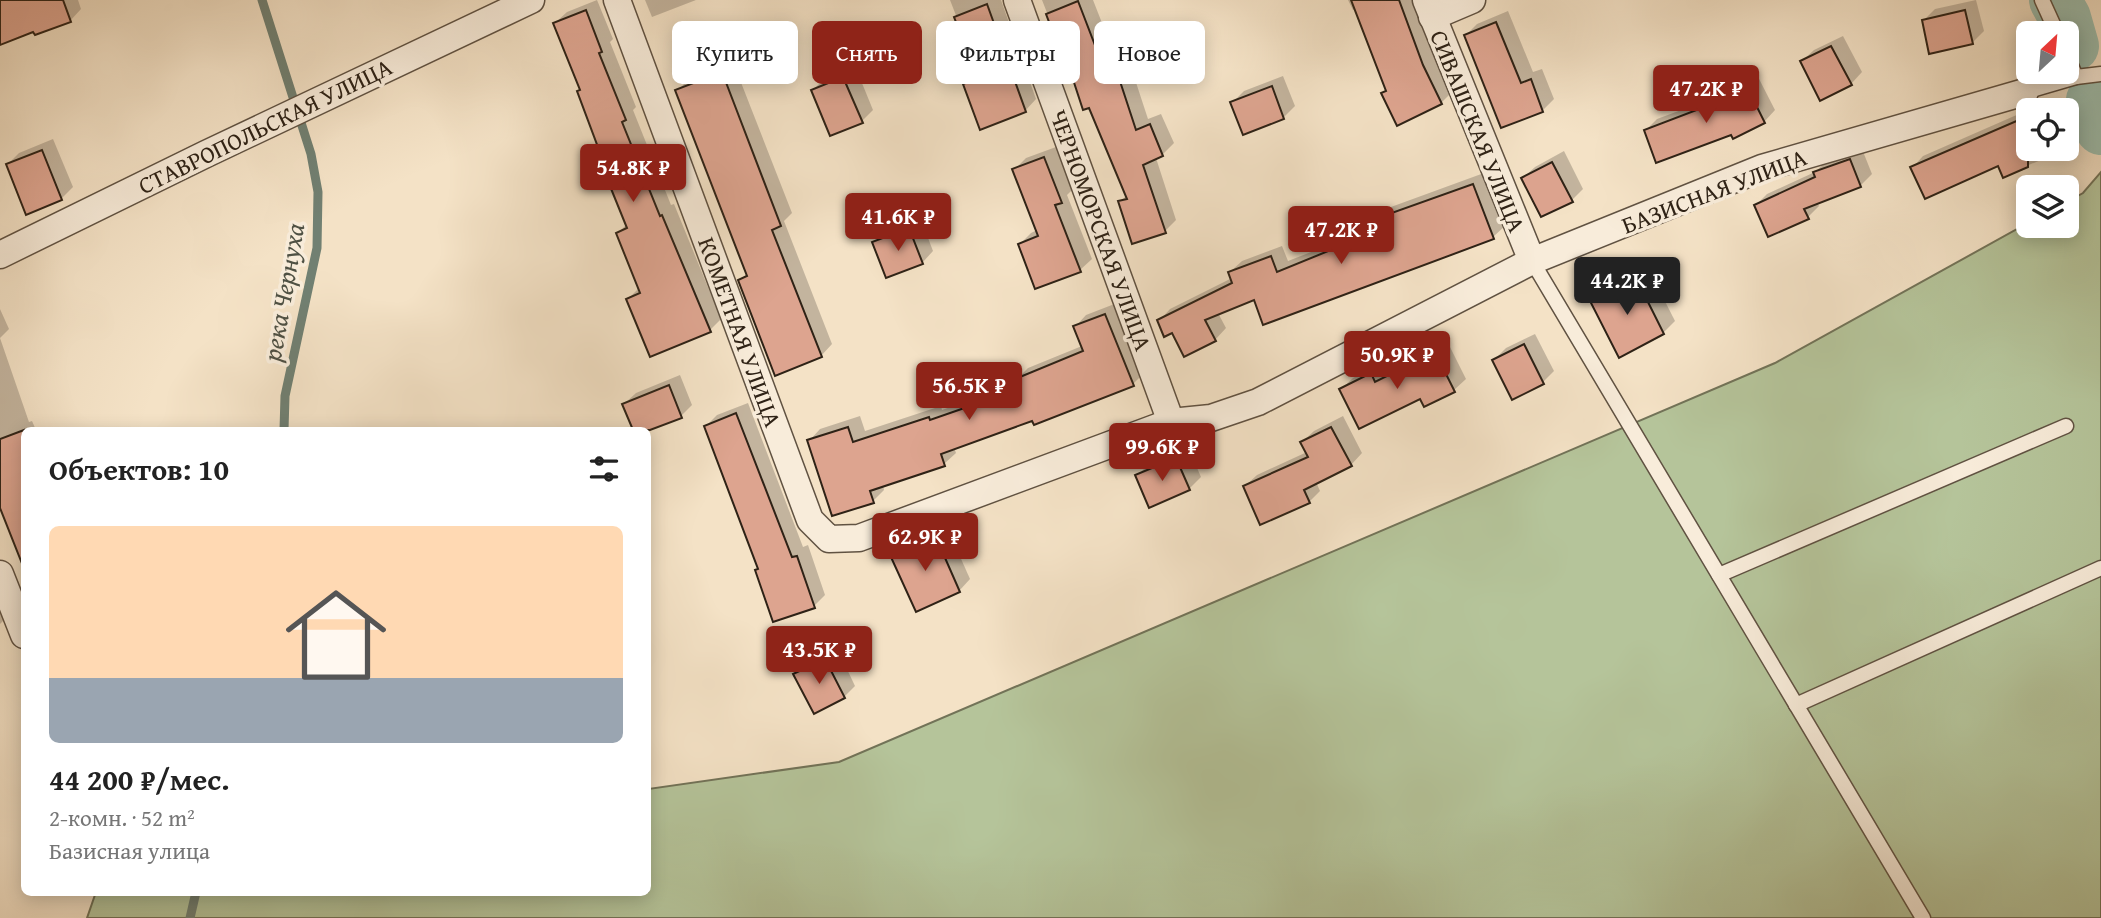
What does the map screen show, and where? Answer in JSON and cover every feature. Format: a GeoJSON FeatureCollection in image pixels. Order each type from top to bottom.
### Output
{"type":"FeatureCollection","features":[{"type":"Feature","properties":{"kind":"street","name":"СТАВРОПОЛЬСКАЯ УЛИЦА"},"geometry":{"type":"LineString","coordinates":[[0,255],[531,0]]}},
{"type":"Feature","properties":{"kind":"street","name":"КОМЕТНАЯ УЛИЦА"},"geometry":{"type":"LineString","coordinates":[[617,0],[810,520],[829,539]]}},
{"type":"Feature","properties":{"kind":"street","name":"ЧЕРНОМОРСКАЯ УЛИЦА"},"geometry":{"type":"LineString","coordinates":[[1017,0],[1171,422]]}},
{"type":"Feature","properties":{"kind":"street"},"geometry":{"type":"LineString","coordinates":[[1429,9],[1472,0]]}},
{"type":"Feature","properties":{"kind":"street","name":"СИВАШСКАЯ УЛИЦА"},"geometry":{"type":"LineString","coordinates":[[1429,9],[1532,261]]}},
{"type":"Feature","properties":{"kind":"street","name":"БАЗИСНАЯ УЛИЦА"},"geometry":{"type":"LineString","coordinates":[[829,539],[859,538],[1171,422],[1211,418],[1258,402],[1532,261],[1762,168],[2025,92]]}},
{"type":"Feature","properties":{"kind":"street"},"geometry":{"type":"LineString","coordinates":[[0,574],[21,627]]}},
{"type":"Feature","properties":{"kind":"lane"},"geometry":{"type":"LineString","coordinates":[[2042,0],[2052,21]]}},
{"type":"Feature","properties":{"kind":"lane"},"geometry":{"type":"LineString","coordinates":[[2079,77],[2101,74]]}},
{"type":"Feature","properties":{"kind":"lane"},"geometry":{"type":"LineString","coordinates":[[2025,92],[2052,84]]}},
{"type":"Feature","properties":{"kind":"lane"},"geometry":{"type":"LineString","coordinates":[[1532,261],[1923,918]]}},
{"type":"Feature","properties":{"kind":"lane"},"geometry":{"type":"LineString","coordinates":[[1719,575],[2066,426]]}},
{"type":"Feature","properties":{"kind":"lane"},"geometry":{"type":"LineString","coordinates":[[1796,705],[2101,568]]}},
{"type":"Feature","properties":{"kind":"green space"},"geometry":{"type":"Polygon","coordinates":[[[2101,172],[2101,918],[87,918],[95,896],[651,896],[651,789],[839,762],[1775,363],[2016,230],[2016,238],[2079,238],[2079,195],[2101,172]]]}},
{"type":"Feature","properties":{"kind":"building"},"geometry":{"type":"Polygon","coordinates":[[[0,0],[63,0],[71,22],[35,35],[33,32],[0,45],[0,0]]]}},
{"type":"Feature","properties":{"kind":"building"},"geometry":{"type":"Polygon","coordinates":[[[1351,0],[1399,0],[1423,65],[1442,104],[1397,126],[1381,93],[1386,91],[1351,0]]]}},
{"type":"Feature","properties":{"kind":"building"},"geometry":{"type":"Polygon","coordinates":[[[1078,1],[1094,43],[1094,84],[1121,84],[1136,130],[1150,124],[1163,156],[1143,165],[1166,233],[1132,244],[1118,201],[1127,199],[1089,108],[1083,110],[1074,84],[1080,84],[1080,21],[1049,21],[1046,14],[1078,1]]]}},
{"type":"Feature","properties":{"kind":"building"},"geometry":{"type":"Polygon","coordinates":[[[987,4],[993,21],[956,21],[954,17],[987,4]]]}},
{"type":"Feature","properties":{"kind":"building"},"geometry":{"type":"Polygon","coordinates":[[[586,10],[602,52],[599,53],[626,120],[622,122],[711,332],[650,357],[626,299],[640,293],[616,233],[627,228],[599,159],[602,158],[577,91],[580,90],[553,23],[586,10]]]}},
{"type":"Feature","properties":{"kind":"building"},"geometry":{"type":"Polygon","coordinates":[[[1965,10],[1973,44],[1929,54],[1922,20],[1965,10]]]}},
{"type":"Feature","properties":{"kind":"building"},"geometry":{"type":"Polygon","coordinates":[[[1496,22],[1521,83],[1531,79],[1543,112],[1501,128],[1464,35],[1496,22]]]}},
{"type":"Feature","properties":{"kind":"building"},"geometry":{"type":"Polygon","coordinates":[[[1831,46],[1852,85],[1820,101],[1800,61],[1831,46]]]}},
{"type":"Feature","properties":{"kind":"building"},"geometry":{"type":"Polygon","coordinates":[[[1745,83],[1765,123],[1733,139],[1731,135],[1656,163],[1644,130],[1715,103],[1713,99],[1745,83]]]}},
{"type":"Feature","properties":{"kind":"building"},"geometry":{"type":"Polygon","coordinates":[[[691,84],[727,84],[781,226],[772,230],[822,357],[775,376],[738,280],[747,276],[675,90],[691,84]]]}},
{"type":"Feature","properties":{"kind":"building"},"geometry":{"type":"Polygon","coordinates":[[[826,84],[846,84],[863,123],[830,136],[811,90],[826,84]]]}},
{"type":"Feature","properties":{"kind":"building"},"geometry":{"type":"Polygon","coordinates":[[[963,84],[1016,84],[1026,112],[980,130],[963,84]]]}},
{"type":"Feature","properties":{"kind":"building"},"geometry":{"type":"Polygon","coordinates":[[[1272,86],[1284,119],[1243,135],[1230,102],[1272,86]]]}},
{"type":"Feature","properties":{"kind":"building"},"geometry":{"type":"Polygon","coordinates":[[[2016,121],[2016,161],[2028,161],[2028,167],[2003,178],[1998,166],[1925,199],[1910,167],[2016,121]]]}},
{"type":"Feature","properties":{"kind":"building"},"geometry":{"type":"Polygon","coordinates":[[[42,150],[62,200],[26,215],[6,164],[42,150]]]}},
{"type":"Feature","properties":{"kind":"building"},"geometry":{"type":"Polygon","coordinates":[[[1044,157],[1062,203],[1055,205],[1081,272],[1035,289],[1018,244],[1038,236],[1012,169],[1044,157]]]}},
{"type":"Feature","properties":{"kind":"building"},"geometry":{"type":"Polygon","coordinates":[[[1850,159],[1861,187],[1804,209],[1809,219],[1768,237],[1754,205],[1815,177],[1813,172],[1850,159]]]}},
{"type":"Feature","properties":{"kind":"building"},"geometry":{"type":"Polygon","coordinates":[[[1552,162],[1573,202],[1541,217],[1521,178],[1552,162]]]}},
{"type":"Feature","properties":{"kind":"building"},"geometry":{"type":"Polygon","coordinates":[[[1473,184],[1494,239],[1263,325],[1254,300],[1205,320],[1216,341],[1184,357],[1172,333],[1164,337],[1157,320],[1232,283],[1228,272],[1271,256],[1277,272],[1360,238],[1355,226],[1473,184]]]}},
{"type":"Feature","properties":{"kind":"building"},"geometry":{"type":"Polygon","coordinates":[[[909,228],[923,264],[886,278],[872,242],[909,228]]]}},
{"type":"Feature","properties":{"kind":"building"},"geometry":{"type":"Polygon","coordinates":[[[1635,276],[1664,334],[1619,358],[1589,299],[1635,276]]]}},
{"type":"Feature","properties":{"kind":"building"},"geometry":{"type":"Polygon","coordinates":[[[1105,314],[1134,386],[1034,425],[1032,421],[941,454],[945,466],[870,491],[874,503],[832,516],[807,440],[848,427],[853,442],[929,417],[930,420],[1019,389],[1015,379],[1083,351],[1073,326],[1105,314]]]}},
{"type":"Feature","properties":{"kind":"building"},"geometry":{"type":"Polygon","coordinates":[[[1524,344],[1544,384],[1512,400],[1492,360],[1524,344]]]}},
{"type":"Feature","properties":{"kind":"building"},"geometry":{"type":"Polygon","coordinates":[[[1435,352],[1455,392],[1424,407],[1420,399],[1359,429],[1339,389],[1371,373],[1375,382],[1435,352]]]}},
{"type":"Feature","properties":{"kind":"building"},"geometry":{"type":"Polygon","coordinates":[[[669,385],[682,418],[651,430],[651,427],[632,427],[622,404],[669,385]]]}},
{"type":"Feature","properties":{"kind":"building"},"geometry":{"type":"Polygon","coordinates":[[[736,413],[792,557],[797,556],[815,608],[773,622],[755,570],[758,569],[704,426],[736,413]]]}},
{"type":"Feature","properties":{"kind":"building"},"geometry":{"type":"Polygon","coordinates":[[[1331,427],[1352,466],[1304,490],[1310,503],[1260,525],[1243,486],[1308,457],[1300,442],[1331,427]]]}},
{"type":"Feature","properties":{"kind":"building"},"geometry":{"type":"Polygon","coordinates":[[[21,431],[21,561],[0,508],[0,439],[21,431]]]}},
{"type":"Feature","properties":{"kind":"building"},"geometry":{"type":"Polygon","coordinates":[[[1176,458],[1190,490],[1149,508],[1135,475],[1176,458]]]}},
{"type":"Feature","properties":{"kind":"building"},"geometry":{"type":"Polygon","coordinates":[[[935,535],[960,592],[916,612],[890,555],[935,535]]]}},
{"type":"Feature","properties":{"kind":"building"},"geometry":{"type":"Polygon","coordinates":[[[825,659],[845,698],[814,714],[793,674],[825,659]]]}},
{"type":"Feature","properties":{"kind":"waterway","name":"река Чернуха"},"geometry":{"type":"LineString","coordinates":[[262,0],[311,154],[318,192],[317,248],[285,396],[284,427]]}},
{"type":"Feature","properties":{"kind":"waterway"},"geometry":{"type":"LineString","coordinates":[[2055,0],[2066,21]]}},
{"type":"Feature","properties":{"kind":"waterway"},"geometry":{"type":"LineString","coordinates":[[2092,100],[2101,129]]}},
{"type":"Feature","properties":{"kind":"waterway","name":"река Чернуха"},"geometry":{"type":"LineString","coordinates":[[190,918],[195,896]]}}]}
